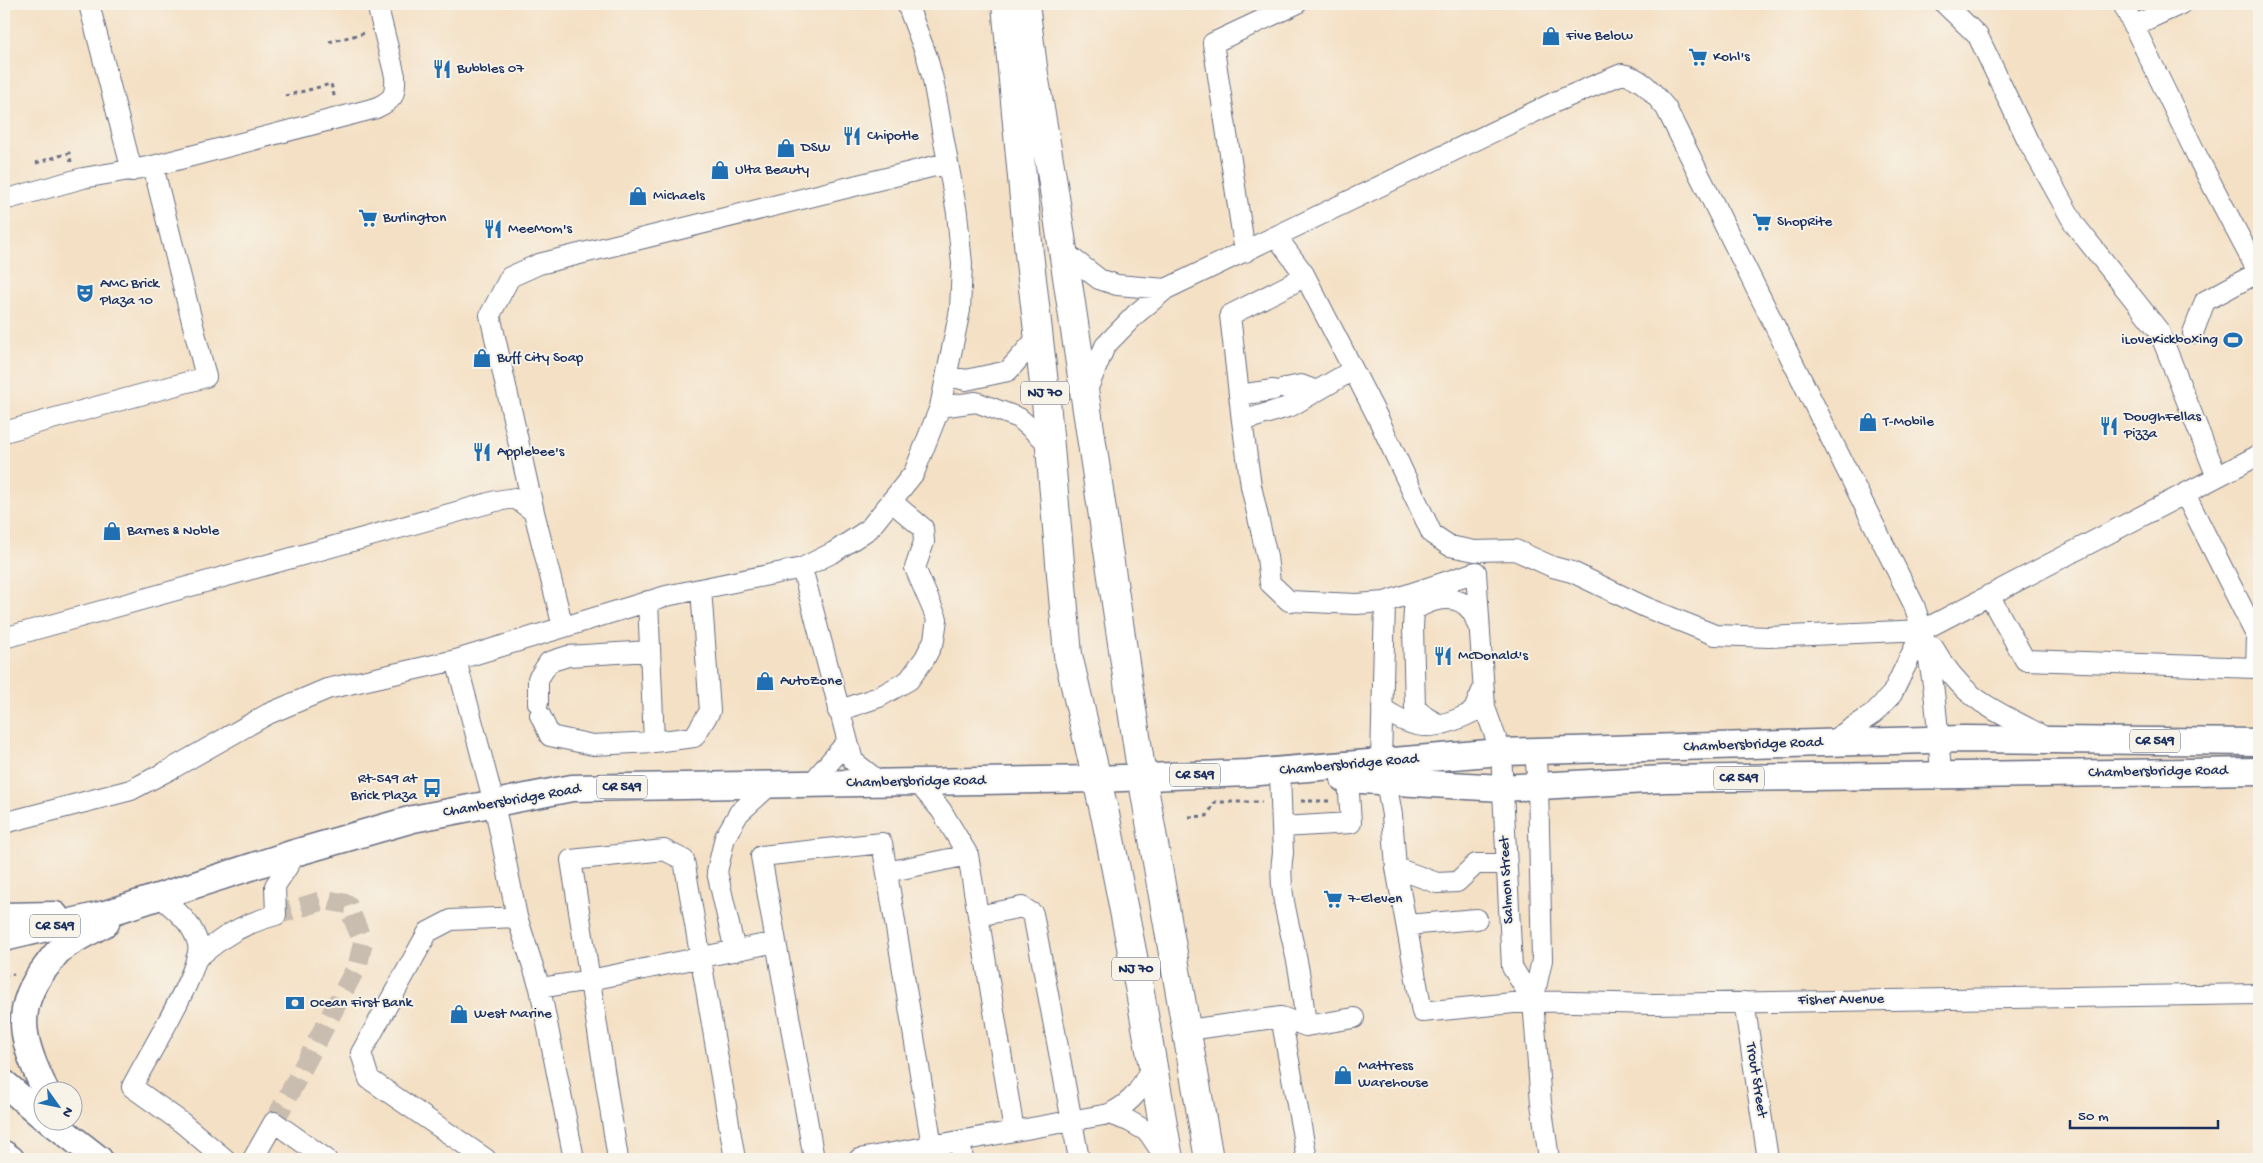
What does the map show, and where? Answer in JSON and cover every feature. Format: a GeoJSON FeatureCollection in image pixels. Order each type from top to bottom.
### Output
{"type":"FeatureCollection","features":[{"type":"Feature","properties":{"kind":"highway","name":"NJ 70"},"geometry":{"type":"LineString","coordinates":[[1006,4],[1068,655],[1097,779],[1154,1063],[1168,1159]]}},
{"type":"Feature","properties":{"kind":"highway","name":"NJ 70"},"geometry":{"type":"LineString","coordinates":[[1025,4],[1034,75],[1052,177],[1142,776],[1188,1030],[1209,1159]]}},
{"type":"Feature","properties":{"kind":"main road","name":"Chambersbridge Road"},"geometry":{"type":"LineString","coordinates":[[1248,773],[1348,779],[1501,752],[1938,739],[2259,742]]}},
{"type":"Feature","properties":{"kind":"main road","name":"Chambersbridge Road"},"geometry":{"type":"LineString","coordinates":[[4,938],[105,914],[297,852],[413,819],[572,788],[1097,779],[1248,773],[1383,772],[1502,788],[1664,780],[1941,774],[2259,771]]}},
{"type":"Feature","properties":{"kind":"main road"},"geometry":{"type":"LineString","coordinates":[[40,1080],[28,1053],[22,1027],[28,996],[37,978],[61,948],[150,900]]}},
{"type":"Feature","properties":{"kind":"main road","name":"CR 549"},"geometry":{"type":"LineString","coordinates":[[4,916],[105,914]]}},
{"type":"Feature","properties":{"kind":"main road"},"geometry":{"type":"LineString","coordinates":[[4,1083],[32,1107]]}},
{"type":"Feature","properties":{"kind":"main road"},"geometry":{"type":"LineString","coordinates":[[64,1130],[99,1159]]}},
{"type":"Feature","properties":{"kind":"main road"},"geometry":{"type":"LineString","coordinates":[[4,1154],[10,1159]]}},
{"type":"Feature","properties":{"kind":"street"},"geometry":{"type":"LineString","coordinates":[[4,200],[83,178],[153,166],[376,108],[393,97],[396,87],[377,4]]}},
{"type":"Feature","properties":{"kind":"street"},"geometry":{"type":"LineString","coordinates":[[4,823],[131,790],[174,768],[268,714],[327,689],[456,660],[648,602],[701,588],[802,568],[834,552],[869,529],[914,473],[940,407],[948,376],[960,310],[962,264],[957,213],[933,80],[907,4]]}},
{"type":"Feature","properties":{"kind":"street"},"geometry":{"type":"LineString","coordinates":[[1245,252],[1213,43],[1296,4]]}},
{"type":"Feature","properties":{"kind":"street"},"geometry":{"type":"LineString","coordinates":[[1945,4],[1978,36],[2028,141],[2075,225],[2159,331],[2217,477]]}},
{"type":"Feature","properties":{"kind":"street"},"geometry":{"type":"LineString","coordinates":[[2123,4],[2258,272],[2205,301],[2193,333]]}},
{"type":"Feature","properties":{"kind":"street"},"geometry":{"type":"LineString","coordinates":[[2133,26],[2181,4]]}},
{"type":"Feature","properties":{"kind":"street"},"geometry":{"type":"LineString","coordinates":[[93,5],[132,171]]}},
{"type":"Feature","properties":{"kind":"street"},"geometry":{"type":"LineString","coordinates":[[1084,397],[1105,346],[1136,314],[1166,289],[1556,102],[1622,74],[1632,76],[1648,87],[1666,108],[1910,597],[1923,630],[1945,669],[1965,691],[1989,709],[2051,740]]}},
{"type":"Feature","properties":{"kind":"street"},"geometry":{"type":"LineString","coordinates":[[563,627],[534,512],[490,315],[510,277],[539,264],[947,163]]}},
{"type":"Feature","properties":{"kind":"street"},"geometry":{"type":"LineString","coordinates":[[4,432],[206,377],[153,166]]}},
{"type":"Feature","properties":{"kind":"street"},"geometry":{"type":"LineString","coordinates":[[1276,236],[1304,274],[1378,418],[1432,534],[1450,546],[1475,551],[1515,550],[1572,572],[1644,607],[1715,635],[1769,637],[1923,630],[2259,455]]}},
{"type":"Feature","properties":{"kind":"street"},"geometry":{"type":"LineString","coordinates":[[1063,251],[1099,279],[1117,285],[1166,289]]}},
{"type":"Feature","properties":{"kind":"street"},"geometry":{"type":"LineString","coordinates":[[1304,274],[1293,283],[1230,315],[1250,486],[1267,557],[1270,583],[1288,602],[1356,604],[1385,602],[1476,572]]}},
{"type":"Feature","properties":{"kind":"street"},"geometry":{"type":"LineString","coordinates":[[948,376],[966,380],[1008,371],[1038,337]]}},
{"type":"Feature","properties":{"kind":"street"},"geometry":{"type":"LineString","coordinates":[[1242,421],[1291,406],[1353,370]]}},
{"type":"Feature","properties":{"kind":"street"},"geometry":{"type":"LineString","coordinates":[[1239,395],[1300,385],[1317,391]]}},
{"type":"Feature","properties":{"kind":"street"},"geometry":{"type":"LineString","coordinates":[[940,407],[976,402],[1019,418],[1049,444]]}},
{"type":"Feature","properties":{"kind":"street"},"geometry":{"type":"LineString","coordinates":[[1990,596],[2025,660],[2256,668],[2256,637],[2185,494]]}},
{"type":"Feature","properties":{"kind":"street"},"geometry":{"type":"LineString","coordinates":[[4,638],[496,500],[515,498],[534,512]]}},
{"type":"Feature","properties":{"kind":"street"},"geometry":{"type":"LineString","coordinates":[[838,711],[879,697],[909,680],[934,640],[938,619],[915,568],[924,542],[923,528],[891,501]]}},
{"type":"Feature","properties":{"kind":"street"},"geometry":{"type":"LineString","coordinates":[[1475,551],[1480,634]]}},
{"type":"Feature","properties":{"kind":"street"},"geometry":{"type":"LineString","coordinates":[[802,568],[846,742],[853,761],[881,782]]}},
{"type":"Feature","properties":{"kind":"street"},"geometry":{"type":"LineString","coordinates":[[650,651],[568,656],[549,662],[538,679],[539,709],[550,736],[593,745],[654,742],[694,737],[710,711],[701,588]]}},
{"type":"Feature","properties":{"kind":"street"},"geometry":{"type":"LineString","coordinates":[[1440,725],[1427,718],[1415,708],[1414,610],[1434,600],[1456,600],[1467,604],[1474,614],[1480,634]]}},
{"type":"Feature","properties":{"kind":"street"},"geometry":{"type":"LineString","coordinates":[[648,602],[654,742]]}},
{"type":"Feature","properties":{"kind":"street"},"geometry":{"type":"LineString","coordinates":[[1385,602],[1382,708],[1383,772],[1392,815],[1396,868],[1406,925],[1476,919]]}},
{"type":"Feature","properties":{"kind":"street"},"geometry":{"type":"LineString","coordinates":[[1923,630],[1933,676],[1941,774]]}},
{"type":"Feature","properties":{"kind":"street"},"geometry":{"type":"LineString","coordinates":[[1829,743],[1873,714],[1892,694],[1923,630]]}},
{"type":"Feature","properties":{"kind":"street","name":"Salmon Street"},"geometry":{"type":"LineString","coordinates":[[1480,634],[1484,708],[1501,752],[1512,966],[1533,1001]]}},
{"type":"Feature","properties":{"kind":"street"},"geometry":{"type":"LineString","coordinates":[[456,660],[494,802],[517,917],[540,988],[574,1159]]}},
{"type":"Feature","properties":{"kind":"street"},"geometry":{"type":"LineString","coordinates":[[1382,708],[1396,718],[1423,727],[1449,724],[1473,712],[1484,688]]}},
{"type":"Feature","properties":{"kind":"street"},"geometry":{"type":"LineString","coordinates":[[811,784],[846,742]]}},
{"type":"Feature","properties":{"kind":"street","name":"Salmon Street"},"geometry":{"type":"LineString","coordinates":[[1535,752],[1538,786],[1542,960],[1533,1001],[1541,1103],[1549,1159]]}},
{"type":"Feature","properties":{"kind":"street"},"geometry":{"type":"LineString","coordinates":[[1280,775],[1283,853],[1281,866],[1284,900],[1299,972],[1306,1026]]}},
{"type":"Feature","properties":{"kind":"street"},"geometry":{"type":"LineString","coordinates":[[1282,828],[1351,823],[1348,779]]}},
{"type":"Feature","properties":{"kind":"street"},"geometry":{"type":"LineString","coordinates":[[917,782],[941,810],[968,855],[1014,1132]]}},
{"type":"Feature","properties":{"kind":"street"},"geometry":{"type":"LineString","coordinates":[[735,951],[717,872],[725,837],[739,813],[771,784]]}},
{"type":"Feature","properties":{"kind":"street"},"geometry":{"type":"LineString","coordinates":[[814,1159],[761,856],[882,844],[932,1146]]}},
{"type":"Feature","properties":{"kind":"street"},"geometry":{"type":"LineString","coordinates":[[618,1159],[571,860],[664,850],[684,860],[735,1159]]}},
{"type":"Feature","properties":{"kind":"street"},"geometry":{"type":"LineString","coordinates":[[196,959],[222,938],[248,923],[276,915],[276,886],[297,852]]}},
{"type":"Feature","properties":{"kind":"street"},"geometry":{"type":"LineString","coordinates":[[887,872],[968,855]]}},
{"type":"Feature","properties":{"kind":"street"},"geometry":{"type":"LineString","coordinates":[[1396,868],[1437,883],[1457,882],[1476,864],[1506,864]]}},
{"type":"Feature","properties":{"kind":"street"},"geometry":{"type":"LineString","coordinates":[[150,900],[189,923],[198,946],[194,969],[132,1087],[181,1122],[225,1159]]}},
{"type":"Feature","properties":{"kind":"street"},"geometry":{"type":"LineString","coordinates":[[978,916],[1022,907],[1033,914],[1079,1159]]}},
{"type":"Feature","properties":{"kind":"street"},"geometry":{"type":"LineString","coordinates":[[486,1159],[369,1079],[362,1053],[428,932],[452,920],[517,917]]}},
{"type":"Feature","properties":{"kind":"street","name":"Fisher Avenue"},"geometry":{"type":"LineString","coordinates":[[1406,925],[1422,1012],[1533,1001],[1654,1004],[2259,994]]}},
{"type":"Feature","properties":{"kind":"street"},"geometry":{"type":"LineString","coordinates":[[540,988],[590,980],[776,942]]}},
{"type":"Feature","properties":{"kind":"street","name":"Trout Street"},"geometry":{"type":"LineString","coordinates":[[1744,1002],[1768,1159]]}},
{"type":"Feature","properties":{"kind":"street"},"geometry":{"type":"LineString","coordinates":[[1281,1017],[1307,1159]]}},
{"type":"Feature","properties":{"kind":"street"},"geometry":{"type":"LineString","coordinates":[[1188,1030],[1281,1017],[1306,1026],[1354,1018]]}},
{"type":"Feature","properties":{"kind":"street"},"geometry":{"type":"LineString","coordinates":[[859,1159],[932,1146],[962,1150],[1014,1132],[1109,1114],[1124,1106],[1140,1091],[1154,1063]]}},
{"type":"Feature","properties":{"kind":"street"},"geometry":{"type":"LineString","coordinates":[[1109,1114],[1129,1121],[1148,1132],[1168,1159]]}},
{"type":"Feature","properties":{"kind":"street"},"geometry":{"type":"LineString","coordinates":[[253,1159],[274,1122],[326,1159]]}},
{"type":"Feature","properties":{"kind":"path"},"geometry":{"type":"LineString","coordinates":[[329,42],[370,32]]}},
{"type":"Feature","properties":{"kind":"path"},"geometry":{"type":"LineString","coordinates":[[285,96],[332,84],[335,96],[333,119]]}},
{"type":"Feature","properties":{"kind":"path"},"geometry":{"type":"LineString","coordinates":[[36,162],[69,153],[73,169]]}},
{"type":"Feature","properties":{"kind":"tunnel"},"geometry":{"type":"LineString","coordinates":[[274,1122],[358,964],[363,942],[347,904],[325,900],[276,915]]}},
{"type":"Feature","properties":{"kind":"place","name":"Five Below"},"geometry":{"type":"Point","coordinates":[1551,36]}},
{"type":"Feature","properties":{"kind":"place","name":"Kohl's"},"geometry":{"type":"Point","coordinates":[1698,57]}},
{"type":"Feature","properties":{"kind":"place","name":"Bubbles 07"},"geometry":{"type":"Point","coordinates":[442,69]}},
{"type":"Feature","properties":{"kind":"place","name":"Chipotle"},"geometry":{"type":"Point","coordinates":[852,136]}},
{"type":"Feature","properties":{"kind":"place","name":"DSW"},"geometry":{"type":"Point","coordinates":[786,148]}},
{"type":"Feature","properties":{"kind":"place","name":"Ulta Beauty"},"geometry":{"type":"Point","coordinates":[720,170]}},
{"type":"Feature","properties":{"kind":"place","name":"Michaels"},"geometry":{"type":"Point","coordinates":[638,196]}},
{"type":"Feature","properties":{"kind":"place","name":"Burlington"},"geometry":{"type":"Point","coordinates":[368,218]}},
{"type":"Feature","properties":{"kind":"place","name":"ShopRite"},"geometry":{"type":"Point","coordinates":[1762,222]}},
{"type":"Feature","properties":{"kind":"place","name":"MeeMom's"},"geometry":{"type":"Point","coordinates":[493,229]}},
{"type":"Feature","properties":{"kind":"place","name":"AMC Brick Plaza 10"},"geometry":{"type":"Point","coordinates":[85,293]}},
{"type":"Feature","properties":{"kind":"place","name":"iLoveKickboxing"},"geometry":{"type":"Point","coordinates":[2233,340]}},
{"type":"Feature","properties":{"kind":"place","name":"Buff City Soap"},"geometry":{"type":"Point","coordinates":[482,358]}},
{"type":"Feature","properties":{"kind":"place","name":"T-Mobile"},"geometry":{"type":"Point","coordinates":[1868,422]}},
{"type":"Feature","properties":{"kind":"place","name":"DoughFellas Pizza"},"geometry":{"type":"Point","coordinates":[2109,426]}},
{"type":"Feature","properties":{"kind":"place","name":"Applebee's"},"geometry":{"type":"Point","coordinates":[482,452]}},
{"type":"Feature","properties":{"kind":"place","name":"Barnes & Noble"},"geometry":{"type":"Point","coordinates":[112,531]}},
{"type":"Feature","properties":{"kind":"place","name":"McDonald's"},"geometry":{"type":"Point","coordinates":[1443,656]}},
{"type":"Feature","properties":{"kind":"place","name":"AutoZone"},"geometry":{"type":"Point","coordinates":[765,681]}},
{"type":"Feature","properties":{"kind":"place","name":"Rt-549 at Brick Plaza"},"geometry":{"type":"Point","coordinates":[432,788]}},
{"type":"Feature","properties":{"kind":"place","name":"7-Eleven"},"geometry":{"type":"Point","coordinates":[1333,899]}},
{"type":"Feature","properties":{"kind":"place","name":"Ocean First Bank"},"geometry":{"type":"Point","coordinates":[295,1003]}},
{"type":"Feature","properties":{"kind":"place","name":"West Marine"},"geometry":{"type":"Point","coordinates":[459,1014]}},
{"type":"Feature","properties":{"kind":"place","name":"Mattress Warehouse"},"geometry":{"type":"Point","coordinates":[1343,1075]}}]}
